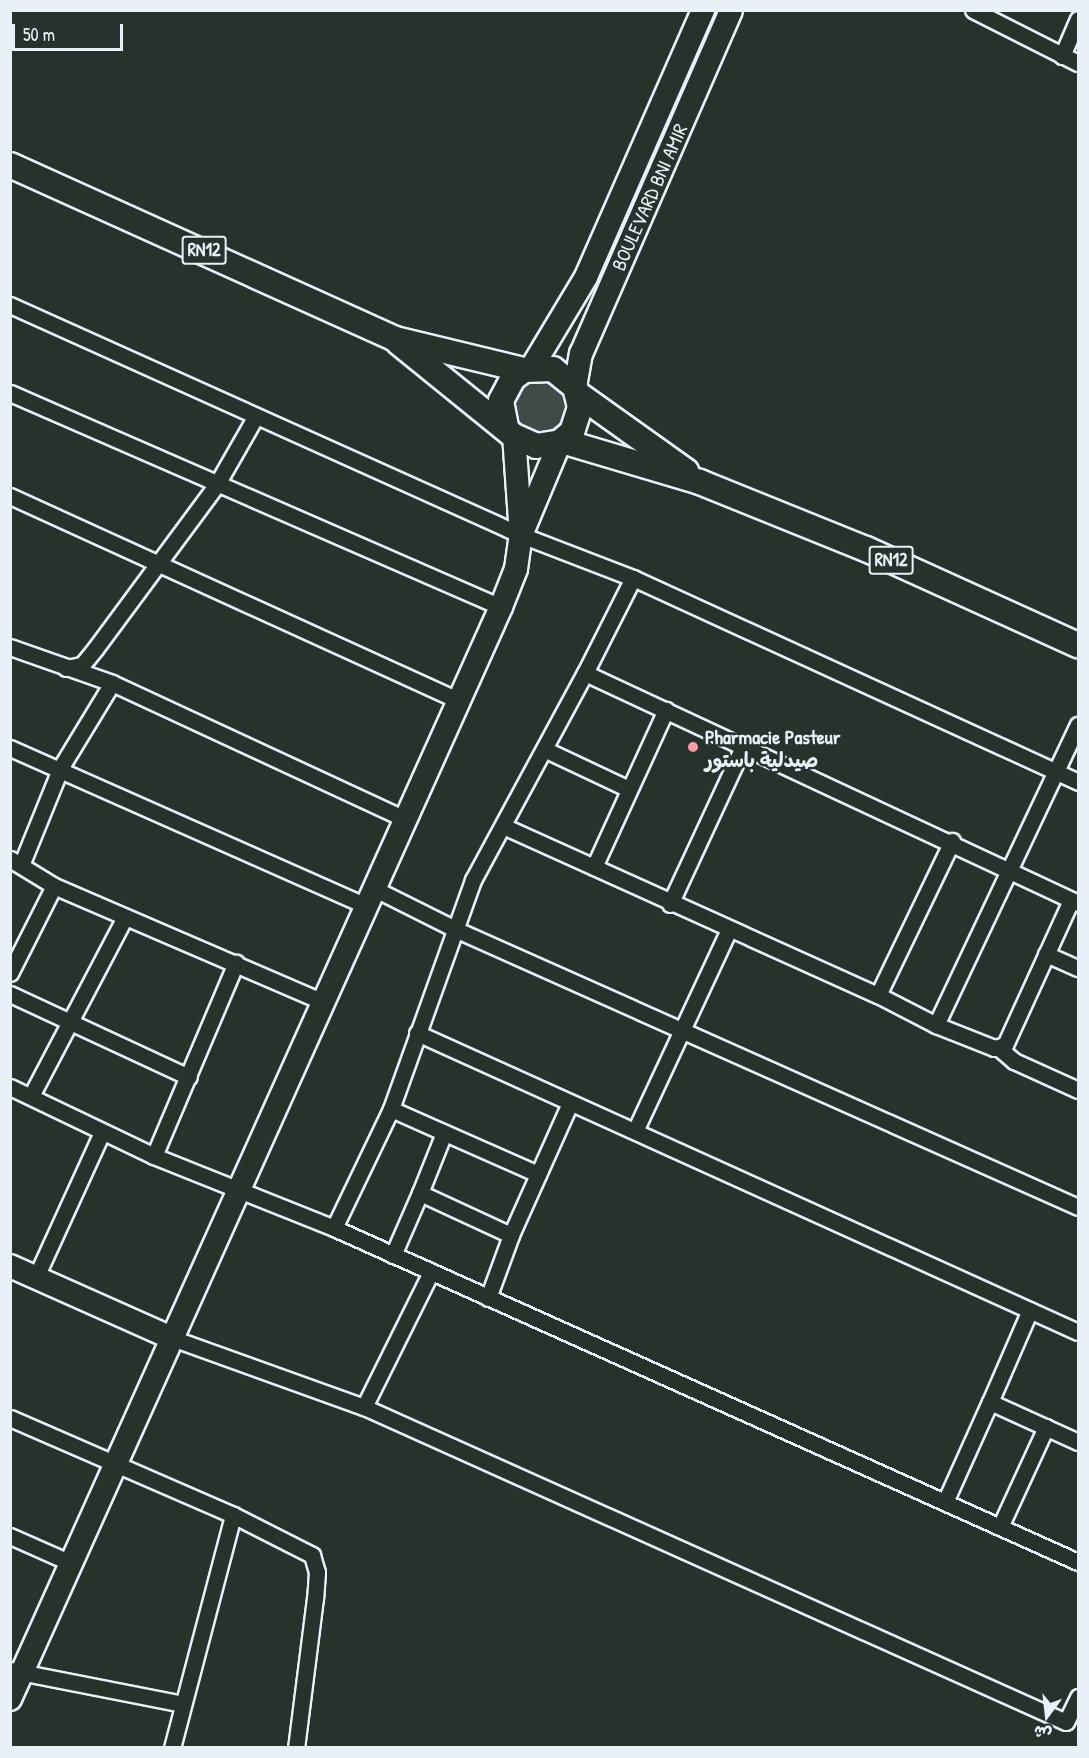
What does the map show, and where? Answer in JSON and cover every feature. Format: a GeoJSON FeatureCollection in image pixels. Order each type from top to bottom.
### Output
{"type":"FeatureCollection","features":[{"type":"Feature","properties":{"kind":"main road","name":"RN12"},"geometry":{"type":"LineString","coordinates":[[10,165],[395,339],[528,369],[554,369],[577,391],[700,482]]}},
{"type":"Feature","properties":{"kind":"main road","name":"RN12"},"geometry":{"type":"LineString","coordinates":[[395,339],[510,431],[536,446],[561,441],[700,482],[866,549],[1078,645]]}},
{"type":"Feature","properties":{"kind":"main road"},"geometry":{"type":"LineString","coordinates":[[510,431],[501,400],[513,378],[528,369]]}},
{"type":"Feature","properties":{"kind":"main road"},"geometry":{"type":"LineString","coordinates":[[561,441],[578,420],[577,391]]}},
{"type":"Feature","properties":{"kind":"street","name":"BOULEVARD BNI AMIR"},"geometry":{"type":"LineString","coordinates":[[528,369],[586,277],[703,10]]}},
{"type":"Feature","properties":{"kind":"street","name":"BOULEVARD BNI AMIR"},"geometry":{"type":"LineString","coordinates":[[577,391],[586,344],[731,10]]}},
{"type":"Feature","properties":{"kind":"street"},"geometry":{"type":"LineString","coordinates":[[973,10],[1078,63]]}},
{"type":"Feature","properties":{"kind":"street"},"geometry":{"type":"LineString","coordinates":[[1062,56],[1078,19]]}},
{"type":"Feature","properties":{"kind":"street"},"geometry":{"type":"LineString","coordinates":[[10,305],[521,535],[633,578],[1078,782]]}},
{"type":"Feature","properties":{"kind":"street"},"geometry":{"type":"LineString","coordinates":[[10,393],[501,607]]}},
{"type":"Feature","properties":{"kind":"street"},"geometry":{"type":"LineString","coordinates":[[64,668],[82,665],[217,484],[256,416]]}},
{"type":"Feature","properties":{"kind":"street"},"geometry":{"type":"LineString","coordinates":[[10,1699],[16,1671],[71,1563],[240,1191],[516,569],[521,535],[510,431]]}},
{"type":"Feature","properties":{"kind":"street"},"geometry":{"type":"LineString","coordinates":[[521,535],[561,441]]}},
{"type":"Feature","properties":{"kind":"street"},"geometry":{"type":"LineString","coordinates":[[10,496],[459,701]]}},
{"type":"Feature","properties":{"kind":"street"},"geometry":{"type":"LineString","coordinates":[[334,1228],[391,1109],[473,880],[546,750],[633,578]]}},
{"type":"Feature","properties":{"kind":"street"},"geometry":{"type":"LineString","coordinates":[[10,647],[64,668],[112,683],[405,819]]}},
{"type":"Feature","properties":{"kind":"street"},"geometry":{"type":"LineString","coordinates":[[585,673],[951,842],[1075,902],[1046,954],[1009,1042],[999,1048]]}},
{"type":"Feature","properties":{"kind":"street"},"geometry":{"type":"LineString","coordinates":[[112,683],[61,767],[16,861],[54,886],[323,1002]]}},
{"type":"Feature","properties":{"kind":"street"},"geometry":{"type":"LineString","coordinates":[[594,867],[666,710]]}},
{"type":"Feature","properties":{"kind":"street"},"geometry":{"type":"LineString","coordinates":[[936,1025],[1078,725]]}},
{"type":"Feature","properties":{"kind":"street"},"geometry":{"type":"LineString","coordinates":[[670,904],[743,747]]}},
{"type":"Feature","properties":{"kind":"street"},"geometry":{"type":"LineString","coordinates":[[10,748],[61,767],[371,897],[457,930],[1078,1207]]}},
{"type":"Feature","properties":{"kind":"street"},"geometry":{"type":"LineString","coordinates":[[546,750],[629,789]]}},
{"type":"Feature","properties":{"kind":"street"},"geometry":{"type":"LineString","coordinates":[[502,826],[670,904],[878,995],[936,1025],[999,1048],[1014,1061],[1078,1090]]}},
{"type":"Feature","properties":{"kind":"street"},"geometry":{"type":"LineString","coordinates":[[878,995],[951,842]]}},
{"type":"Feature","properties":{"kind":"street"},"geometry":{"type":"LineString","coordinates":[[10,972],[54,886]]}},
{"type":"Feature","properties":{"kind":"street"},"geometry":{"type":"LineString","coordinates":[[31,1096],[125,917]]}},
{"type":"Feature","properties":{"kind":"street"},"geometry":{"type":"LineString","coordinates":[[635,1131],[680,1029],[729,929]]}},
{"type":"Feature","properties":{"kind":"street"},"geometry":{"type":"LineString","coordinates":[[1046,954],[1078,968]]}},
{"type":"Feature","properties":{"kind":"street"},"geometry":{"type":"LineString","coordinates":[[154,1156],[236,963]]}},
{"type":"Feature","properties":{"kind":"street"},"geometry":{"type":"LineString","coordinates":[[10,994],[189,1077]]}},
{"type":"Feature","properties":{"kind":"street"},"geometry":{"type":"LineString","coordinates":[[417,1033],[1078,1332]]}},
{"type":"Feature","properties":{"kind":"street"},"geometry":{"type":"LineString","coordinates":[[10,1087],[154,1156],[334,1228],[1078,1562]]}},
{"type":"Feature","properties":{"kind":"street"},"geometry":{"type":"LineString","coordinates":[[488,1298],[512,1235],[570,1103]]}},
{"type":"Feature","properties":{"kind":"street"},"geometry":{"type":"LineString","coordinates":[[391,1109],[538,1174]]}},
{"type":"Feature","properties":{"kind":"street"},"geometry":{"type":"LineString","coordinates":[[36,1277],[102,1132]]}},
{"type":"Feature","properties":{"kind":"street"},"geometry":{"type":"LineString","coordinates":[[393,1255],[444,1133]]}},
{"type":"Feature","properties":{"kind":"street"},"geometry":{"type":"LineString","coordinates":[[420,1193],[512,1235]]}},
{"type":"Feature","properties":{"kind":"street"},"geometry":{"type":"LineString","coordinates":[[10,1266],[172,1338],[364,1407],[1066,1722],[1078,1696]]}},
{"type":"Feature","properties":{"kind":"street"},"geometry":{"type":"LineString","coordinates":[[364,1407],[431,1272]]}},
{"type":"Feature","properties":{"kind":"street"},"geometry":{"type":"LineString","coordinates":[[945,1502],[1030,1310]]}},
{"type":"Feature","properties":{"kind":"street"},"geometry":{"type":"LineString","coordinates":[[990,1402],[1078,1442]]}},
{"type":"Feature","properties":{"kind":"street"},"geometry":{"type":"LineString","coordinates":[[10,1418],[233,1515],[306,1550],[316,1562],[309,1660],[296,1748]]}},
{"type":"Feature","properties":{"kind":"street"},"geometry":{"type":"LineString","coordinates":[[1000,1527],[1046,1427]]}},
{"type":"Feature","properties":{"kind":"street"},"geometry":{"type":"LineString","coordinates":[[172,1748],[233,1515]]}},
{"type":"Feature","properties":{"kind":"street"},"geometry":{"type":"LineString","coordinates":[[10,1536],[71,1563]]}},
{"type":"Feature","properties":{"kind":"street"},"geometry":{"type":"LineString","coordinates":[[16,1671],[183,1704]]}},
{"type":"Feature","properties":{"kind":"shaded area"},"geometry":{"type":"Polygon","coordinates":[[[535,382],[545,382],[559,389],[566,408],[559,427],[545,434],[535,434],[525,430],[518,423],[514,413],[514,403],[518,393],[525,386],[535,382]]]}},
{"type":"Feature","properties":{"kind":"place","name":"Pharmacie Pasteur صيدلية باستور"},"geometry":{"type":"Point","coordinates":[693,747]}}]}
